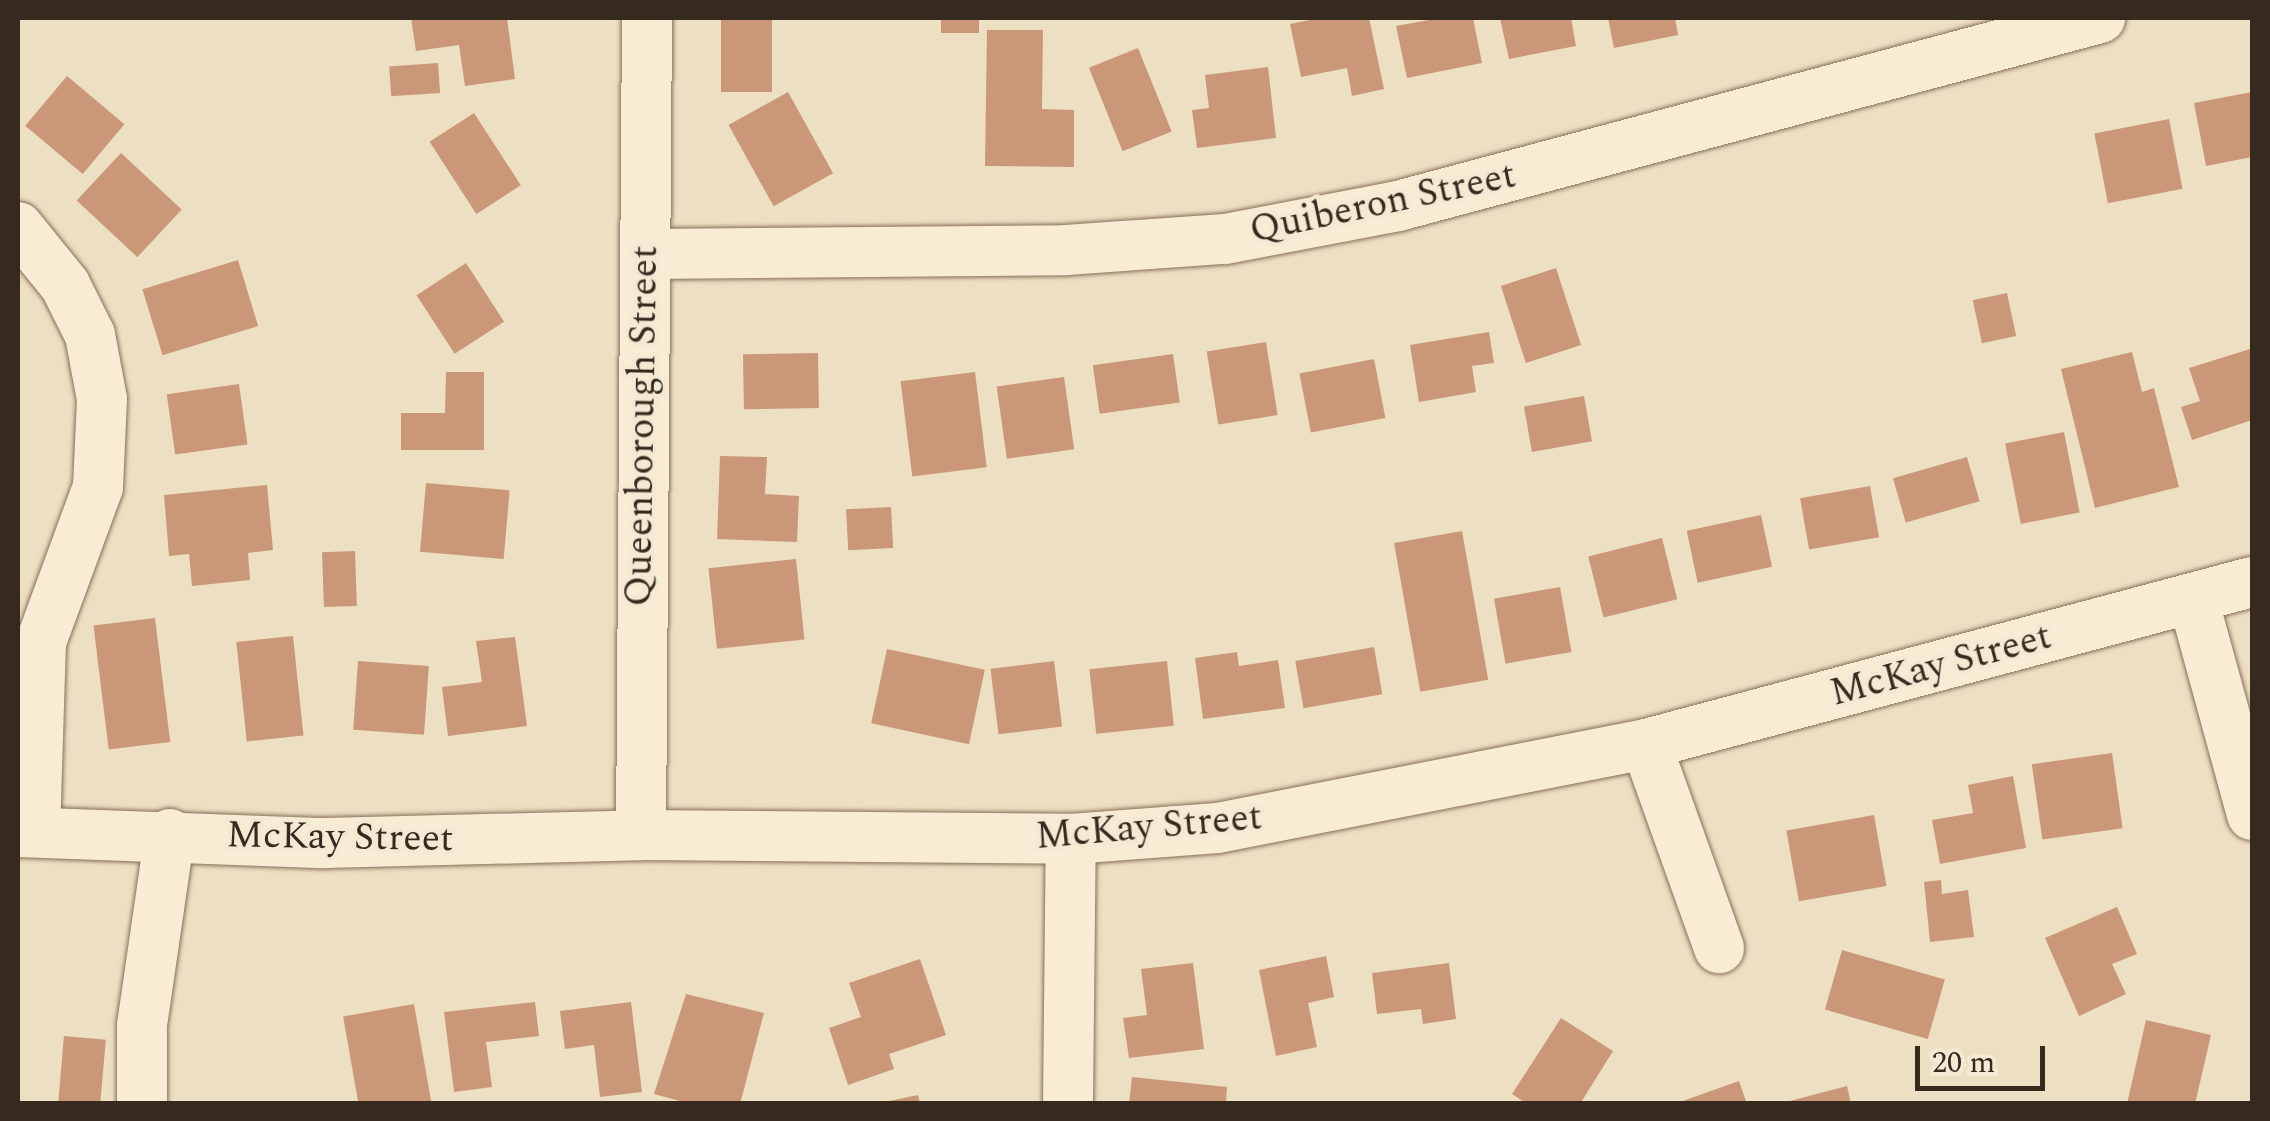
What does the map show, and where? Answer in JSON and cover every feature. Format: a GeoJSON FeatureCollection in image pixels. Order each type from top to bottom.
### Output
{"type":"FeatureCollection","features":[{"type":"Feature","properties":{"kind":"street","name":"Queenborough Street"},"geometry":{"type":"LineString","coordinates":[[641,835],[647,18]]}},
{"type":"Feature","properties":{"kind":"street","name":"Quiberon Street"},"geometry":{"type":"LineString","coordinates":[[646,254],[1066,250],[1225,239],[1398,206],[2100,18]]}},
{"type":"Feature","properties":{"kind":"street"},"geometry":{"type":"LineString","coordinates":[[18,227],[64,285],[90,335],[102,400],[98,487],[40,642],[26,832]]}},
{"type":"Feature","properties":{"kind":"street","name":"McKay Street"},"geometry":{"type":"LineString","coordinates":[[26,832],[170,834],[324,843],[641,835],[1071,839],[1218,828],[1646,744],[2252,582]]}},
{"type":"Feature","properties":{"kind":"street"},"geometry":{"type":"LineString","coordinates":[[2193,599],[2252,816]]}},
{"type":"Feature","properties":{"kind":"street"},"geometry":{"type":"LineString","coordinates":[[1646,744],[1719,948]]}},
{"type":"Feature","properties":{"kind":"street"},"geometry":{"type":"LineString","coordinates":[[142,1104],[142,1025],[170,834]]}},
{"type":"Feature","properties":{"kind":"street"},"geometry":{"type":"LineString","coordinates":[[1068,1104],[1071,839]]}},
{"type":"Feature","properties":{"kind":"building"},"geometry":{"type":"Polygon","coordinates":[[[411,18],[507,18],[515,79],[465,86],[459,45],[416,51],[411,18]]]}},
{"type":"Feature","properties":{"kind":"building"},"geometry":{"type":"Polygon","coordinates":[[[721,18],[772,18],[772,92],[721,92],[721,18]]]}},
{"type":"Feature","properties":{"kind":"building"},"geometry":{"type":"Polygon","coordinates":[[[941,18],[979,18],[979,33],[941,33],[941,18]]]}},
{"type":"Feature","properties":{"kind":"building"},"geometry":{"type":"Polygon","coordinates":[[[1319,18],[1369,18],[1384,89],[1352,96],[1347,68],[1301,77],[1290,24],[1319,18]]]}},
{"type":"Feature","properties":{"kind":"building"},"geometry":{"type":"Polygon","coordinates":[[[1440,18],[1473,18],[1482,63],[1407,78],[1396,26],[1440,18]]]}},
{"type":"Feature","properties":{"kind":"building"},"geometry":{"type":"Polygon","coordinates":[[[1500,18],[1571,18],[1576,46],[1509,59],[1500,18]]]}},
{"type":"Feature","properties":{"kind":"building"},"geometry":{"type":"Polygon","coordinates":[[[1608,18],[1675,18],[1678,35],[1614,48],[1608,18]]]}},
{"type":"Feature","properties":{"kind":"building"},"geometry":{"type":"Polygon","coordinates":[[[987,30],[1043,30],[1042,109],[1074,110],[1074,167],[985,166],[987,30]]]}},
{"type":"Feature","properties":{"kind":"building"},"geometry":{"type":"Polygon","coordinates":[[[1138,48],[1172,131],[1123,151],[1089,68],[1138,48]]]}},
{"type":"Feature","properties":{"kind":"building"},"geometry":{"type":"Polygon","coordinates":[[[438,63],[440,93],[391,96],[389,66],[438,63]]]}},
{"type":"Feature","properties":{"kind":"building"},"geometry":{"type":"Polygon","coordinates":[[[1268,67],[1276,138],[1197,148],[1192,110],[1209,108],[1205,75],[1268,67]]]}},
{"type":"Feature","properties":{"kind":"building"},"geometry":{"type":"Polygon","coordinates":[[[67,76],[124,124],[83,174],[25,126],[67,76]]]}},
{"type":"Feature","properties":{"kind":"building"},"geometry":{"type":"Polygon","coordinates":[[[788,92],[833,173],[774,206],[729,125],[788,92]]]}},
{"type":"Feature","properties":{"kind":"building"},"geometry":{"type":"Polygon","coordinates":[[[2252,92],[2252,157],[2206,166],[2194,103],[2252,92]]]}},
{"type":"Feature","properties":{"kind":"building"},"geometry":{"type":"Polygon","coordinates":[[[474,113],[521,185],[476,214],[430,142],[474,113]]]}},
{"type":"Feature","properties":{"kind":"building"},"geometry":{"type":"Polygon","coordinates":[[[2169,119],[2183,189],[2108,203],[2094,134],[2169,119]]]}},
{"type":"Feature","properties":{"kind":"building"},"geometry":{"type":"Polygon","coordinates":[[[121,153],[182,210],[137,257],[77,201],[121,153]]]}},
{"type":"Feature","properties":{"kind":"building"},"geometry":{"type":"Polygon","coordinates":[[[238,260],[258,326],[163,355],[142,289],[238,260]]]}},
{"type":"Feature","properties":{"kind":"building"},"geometry":{"type":"Polygon","coordinates":[[[466,263],[504,322],[455,354],[417,295],[466,263]]]}},
{"type":"Feature","properties":{"kind":"building"},"geometry":{"type":"Polygon","coordinates":[[[1556,268],[1581,345],[1526,363],[1501,286],[1556,268]]]}},
{"type":"Feature","properties":{"kind":"building"},"geometry":{"type":"Polygon","coordinates":[[[2007,293],[2016,336],[1982,343],[1973,300],[2007,293]]]}},
{"type":"Feature","properties":{"kind":"building"},"geometry":{"type":"Polygon","coordinates":[[[1489,332],[1494,363],[1472,366],[1476,392],[1419,402],[1410,345],[1489,332]]]}},
{"type":"Feature","properties":{"kind":"building"},"geometry":{"type":"Polygon","coordinates":[[[1266,342],[1278,415],[1218,424],[1207,351],[1266,342]]]}},
{"type":"Feature","properties":{"kind":"building"},"geometry":{"type":"Polygon","coordinates":[[[2250,349],[2252,420],[2192,440],[2181,407],[2200,401],[2189,368],[2250,349]]]}},
{"type":"Feature","properties":{"kind":"building"},"geometry":{"type":"Polygon","coordinates":[[[2132,352],[2142,392],[2154,388],[2179,487],[2095,508],[2061,369],[2132,352]]]}},
{"type":"Feature","properties":{"kind":"building"},"geometry":{"type":"Polygon","coordinates":[[[818,353],[819,408],[744,409],[743,354],[818,353]]]}},
{"type":"Feature","properties":{"kind":"building"},"geometry":{"type":"Polygon","coordinates":[[[1173,354],[1180,403],[1100,414],[1093,365],[1173,354]]]}},
{"type":"Feature","properties":{"kind":"building"},"geometry":{"type":"Polygon","coordinates":[[[1374,359],[1385,418],[1311,432],[1299,374],[1374,359]]]}},
{"type":"Feature","properties":{"kind":"building"},"geometry":{"type":"Polygon","coordinates":[[[446,372],[484,372],[484,450],[401,450],[401,413],[445,413],[446,372]]]}},
{"type":"Feature","properties":{"kind":"building"},"geometry":{"type":"Polygon","coordinates":[[[975,372],[987,467],[912,476],[901,381],[975,372]]]}},
{"type":"Feature","properties":{"kind":"building"},"geometry":{"type":"Polygon","coordinates":[[[1064,377],[1074,449],[1007,459],[997,386],[1064,377]]]}},
{"type":"Feature","properties":{"kind":"building"},"geometry":{"type":"Polygon","coordinates":[[[239,384],[247,444],[175,455],[167,394],[239,384]]]}},
{"type":"Feature","properties":{"kind":"building"},"geometry":{"type":"Polygon","coordinates":[[[1584,396],[1592,441],[1532,452],[1524,407],[1584,396]]]}},
{"type":"Feature","properties":{"kind":"building"},"geometry":{"type":"Polygon","coordinates":[[[2064,432],[2080,512],[2021,524],[2005,443],[2064,432]]]}},
{"type":"Feature","properties":{"kind":"building"},"geometry":{"type":"Polygon","coordinates":[[[720,456],[767,457],[765,494],[799,496],[797,542],[717,539],[720,456]]]}},
{"type":"Feature","properties":{"kind":"building"},"geometry":{"type":"Polygon","coordinates":[[[1967,457],[1980,501],[1906,522],[1893,478],[1967,457]]]}},
{"type":"Feature","properties":{"kind":"building"},"geometry":{"type":"Polygon","coordinates":[[[426,483],[510,490],[504,559],[420,552],[426,483]]]}},
{"type":"Feature","properties":{"kind":"building"},"geometry":{"type":"Polygon","coordinates":[[[267,485],[273,550],[248,553],[250,580],[192,586],[189,554],[169,556],[164,495],[267,485]]]}},
{"type":"Feature","properties":{"kind":"building"},"geometry":{"type":"Polygon","coordinates":[[[1870,486],[1879,537],[1809,550],[1800,498],[1870,486]]]}},
{"type":"Feature","properties":{"kind":"building"},"geometry":{"type":"Polygon","coordinates":[[[891,507],[893,548],[848,550],[846,509],[891,507]]]}},
{"type":"Feature","properties":{"kind":"building"},"geometry":{"type":"Polygon","coordinates":[[[1761,515],[1772,567],[1698,583],[1687,531],[1761,515]]]}},
{"type":"Feature","properties":{"kind":"building"},"geometry":{"type":"Polygon","coordinates":[[[1462,531],[1488,680],[1420,692],[1394,543],[1462,531]]]}},
{"type":"Feature","properties":{"kind":"building"},"geometry":{"type":"Polygon","coordinates":[[[1662,538],[1677,599],[1603,618],[1588,556],[1662,538]]]}},
{"type":"Feature","properties":{"kind":"building"},"geometry":{"type":"Polygon","coordinates":[[[355,551],[357,606],[324,607],[322,552],[355,551]]]}},
{"type":"Feature","properties":{"kind":"building"},"geometry":{"type":"Polygon","coordinates":[[[796,559],[804,640],[717,649],[708,568],[796,559]]]}},
{"type":"Feature","properties":{"kind":"building"},"geometry":{"type":"Polygon","coordinates":[[[1560,587],[1571,652],[1505,664],[1494,599],[1560,587]]]}},
{"type":"Feature","properties":{"kind":"building"},"geometry":{"type":"Polygon","coordinates":[[[155,618],[170,742],[109,750],[93,626],[155,618]]]}},
{"type":"Feature","properties":{"kind":"building"},"geometry":{"type":"Polygon","coordinates":[[[293,636],[303,735],[247,741],[236,642],[293,636]]]}},
{"type":"Feature","properties":{"kind":"building"},"geometry":{"type":"Polygon","coordinates":[[[515,637],[527,726],[448,736],[442,687],[482,682],[476,641],[515,637]]]}},
{"type":"Feature","properties":{"kind":"building"},"geometry":{"type":"Polygon","coordinates":[[[1374,647],[1382,694],[1304,708],[1295,661],[1374,647]]]}},
{"type":"Feature","properties":{"kind":"building"},"geometry":{"type":"Polygon","coordinates":[[[887,649],[985,670],[969,744],[871,723],[887,649]]]}},
{"type":"Feature","properties":{"kind":"building"},"geometry":{"type":"Polygon","coordinates":[[[1237,652],[1239,666],[1278,660],[1285,708],[1203,719],[1195,658],[1237,652]]]}},
{"type":"Feature","properties":{"kind":"building"},"geometry":{"type":"Polygon","coordinates":[[[358,661],[429,666],[424,735],[353,730],[358,661]]]}},
{"type":"Feature","properties":{"kind":"building"},"geometry":{"type":"Polygon","coordinates":[[[1054,661],[1062,727],[999,734],[990,669],[1054,661]]]}},
{"type":"Feature","properties":{"kind":"building"},"geometry":{"type":"Polygon","coordinates":[[[1167,661],[1174,726],[1096,734],[1089,669],[1167,661]]]}},
{"type":"Feature","properties":{"kind":"building"},"geometry":{"type":"Polygon","coordinates":[[[2112,753],[2123,828],[2042,840],[2032,764],[2112,753]]]}},
{"type":"Feature","properties":{"kind":"building"},"geometry":{"type":"Polygon","coordinates":[[[2013,776],[2026,848],[1940,864],[1932,820],[1973,813],[1968,785],[2013,776]]]}},
{"type":"Feature","properties":{"kind":"building"},"geometry":{"type":"Polygon","coordinates":[[[1874,815],[1887,886],[1799,901],[1786,830],[1874,815]]]}},
{"type":"Feature","properties":{"kind":"building"},"geometry":{"type":"Polygon","coordinates":[[[1941,880],[1942,894],[1968,890],[1974,937],[1930,942],[1924,882],[1941,880]]]}},
{"type":"Feature","properties":{"kind":"building"},"geometry":{"type":"Polygon","coordinates":[[[2117,907],[2137,954],[2112,964],[2126,994],[2079,1016],[2045,938],[2117,907]]]}},
{"type":"Feature","properties":{"kind":"building"},"geometry":{"type":"Polygon","coordinates":[[[1842,950],[1945,979],[1928,1039],[1825,1010],[1842,950]]]}},
{"type":"Feature","properties":{"kind":"building"},"geometry":{"type":"Polygon","coordinates":[[[1326,956],[1334,997],[1308,1003],[1317,1047],[1276,1056],[1259,970],[1326,956]]]}},
{"type":"Feature","properties":{"kind":"building"},"geometry":{"type":"Polygon","coordinates":[[[920,959],[946,1035],[889,1054],[894,1069],[848,1085],[829,1028],[861,1017],[849,983],[920,959]]]}},
{"type":"Feature","properties":{"kind":"building"},"geometry":{"type":"Polygon","coordinates":[[[1193,963],[1204,1049],[1129,1058],[1123,1018],[1147,1015],[1141,969],[1193,963]]]}},
{"type":"Feature","properties":{"kind":"building"},"geometry":{"type":"Polygon","coordinates":[[[1449,963],[1456,1019],[1423,1024],[1421,1009],[1377,1014],[1372,973],[1449,963]]]}},
{"type":"Feature","properties":{"kind":"building"},"geometry":{"type":"Polygon","coordinates":[[[686,994],[764,1013],[740,1104],[691,1104],[654,1094],[686,994]]]}},
{"type":"Feature","properties":{"kind":"building"},"geometry":{"type":"Polygon","coordinates":[[[535,1002],[539,1036],[486,1042],[492,1087],[454,1092],[444,1012],[535,1002]]]}},
{"type":"Feature","properties":{"kind":"building"},"geometry":{"type":"Polygon","coordinates":[[[631,1002],[642,1092],[600,1097],[594,1045],[565,1049],[560,1011],[631,1002]]]}},
{"type":"Feature","properties":{"kind":"building"},"geometry":{"type":"Polygon","coordinates":[[[414,1004],[432,1104],[359,1104],[343,1017],[414,1004]]]}},
{"type":"Feature","properties":{"kind":"building"},"geometry":{"type":"Polygon","coordinates":[[[1561,1018],[1613,1051],[1580,1104],[1527,1104],[1512,1094],[1561,1018]]]}},
{"type":"Feature","properties":{"kind":"building"},"geometry":{"type":"Polygon","coordinates":[[[2146,1020],[2211,1035],[2195,1104],[2127,1104],[2146,1020]]]}},
{"type":"Feature","properties":{"kind":"building"},"geometry":{"type":"Polygon","coordinates":[[[64,1036],[106,1040],[100,1104],[58,1104],[64,1036]]]}},
{"type":"Feature","properties":{"kind":"building"},"geometry":{"type":"Polygon","coordinates":[[[1132,1077],[1227,1087],[1226,1104],[1129,1104],[1132,1077]]]}},
{"type":"Feature","properties":{"kind":"building"},"geometry":{"type":"Polygon","coordinates":[[[1739,1081],[1747,1104],[1677,1104],[1677,1103],[1739,1081]]]}},
{"type":"Feature","properties":{"kind":"building"},"geometry":{"type":"Polygon","coordinates":[[[1847,1086],[1851,1104],[1786,1104],[1786,1102],[1847,1086]]]}},
{"type":"Feature","properties":{"kind":"building"},"geometry":{"type":"Polygon","coordinates":[[[918,1095],[920,1104],[884,1102],[918,1095]]]}}]}
